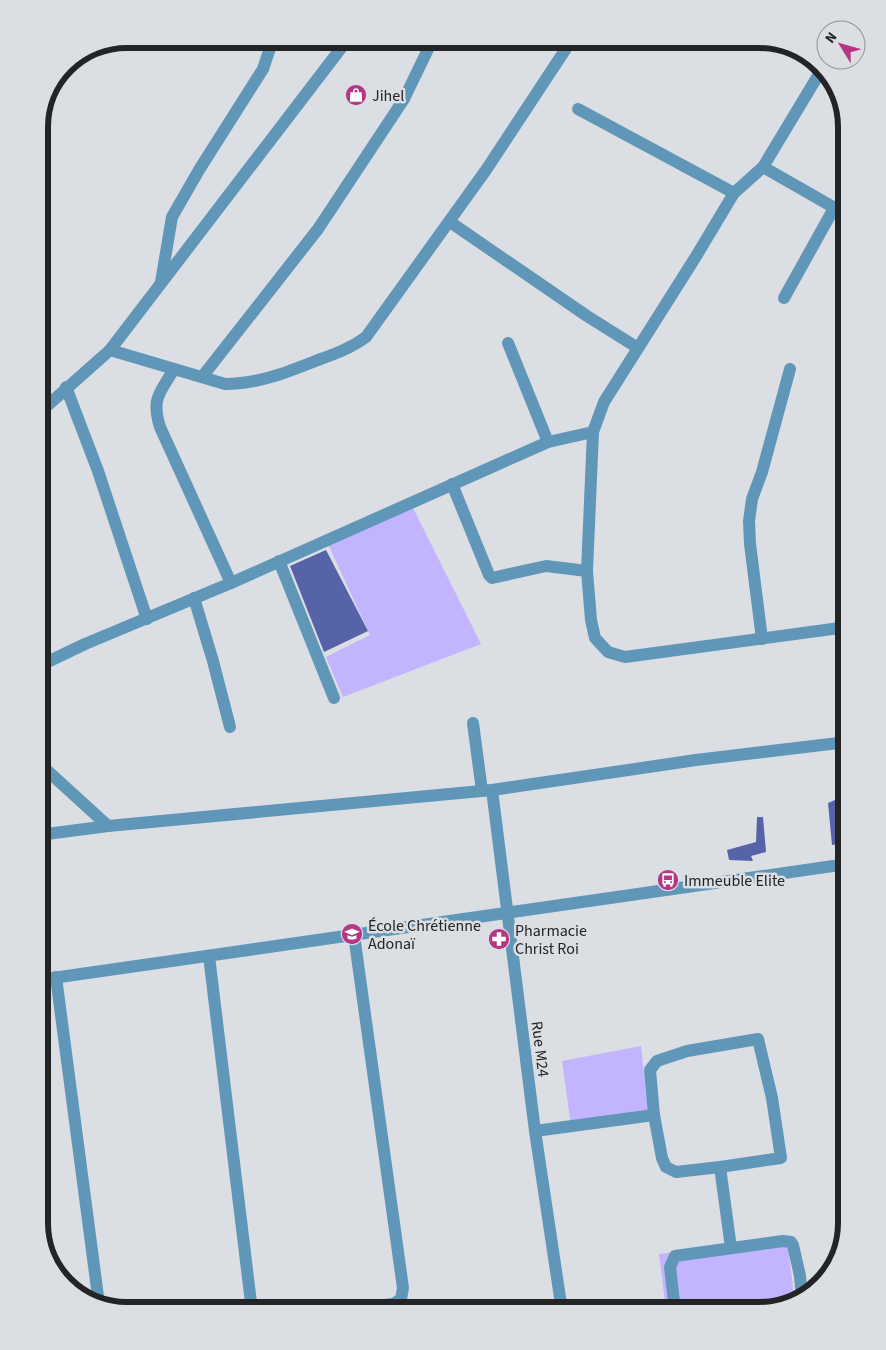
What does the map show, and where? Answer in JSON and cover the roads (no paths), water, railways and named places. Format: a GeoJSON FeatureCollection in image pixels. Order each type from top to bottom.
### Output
{"type":"FeatureCollection","features":[{"type":"Feature","properties":{"kind":"street"},"geometry":{"type":"LineString","coordinates":[[160,284],[172,218],[199,170],[263,69],[270,48]]}},
{"type":"Feature","properties":{"kind":"street"},"geometry":{"type":"LineString","coordinates":[[48,404],[110,350],[341,48]]}},
{"type":"Feature","properties":{"kind":"street"},"geometry":{"type":"LineString","coordinates":[[202,377],[318,229],[404,99],[429,48]]}},
{"type":"Feature","properties":{"kind":"street"},"geometry":{"type":"LineString","coordinates":[[110,350],[225,384],[243,384],[285,373],[352,347],[366,337],[450,222],[566,48]]}},
{"type":"Feature","properties":{"kind":"street"},"geometry":{"type":"LineString","coordinates":[[819,75],[763,167],[734,194],[604,402],[593,432],[586,571],[591,620],[595,638],[608,652],[625,657],[838,628]]}},
{"type":"Feature","properties":{"kind":"street"},"geometry":{"type":"LineString","coordinates":[[578,109],[734,194]]}},
{"type":"Feature","properties":{"kind":"street"},"geometry":{"type":"LineString","coordinates":[[763,167],[831,204],[833,207],[784,298]]}},
{"type":"Feature","properties":{"kind":"street"},"geometry":{"type":"LineString","coordinates":[[450,222],[587,316],[638,348]]}},
{"type":"Feature","properties":{"kind":"street"},"geometry":{"type":"LineString","coordinates":[[508,343],[548,442]]}},
{"type":"Feature","properties":{"kind":"street"},"geometry":{"type":"LineString","coordinates":[[174,369],[156,400],[156,414],[160,427],[231,583]]}},
{"type":"Feature","properties":{"kind":"street"},"geometry":{"type":"LineString","coordinates":[[762,639],[750,544],[749,521],[752,500],[762,472],[790,369]]}},
{"type":"Feature","properties":{"kind":"street"},"geometry":{"type":"LineString","coordinates":[[66,388],[98,471],[147,619]]}},
{"type":"Feature","properties":{"kind":"street"},"geometry":{"type":"LineString","coordinates":[[48,662],[85,644],[231,583],[548,442],[593,432]]}},
{"type":"Feature","properties":{"kind":"street"},"geometry":{"type":"LineString","coordinates":[[452,484],[489,575],[492,578],[546,566],[586,571]]}},
{"type":"Feature","properties":{"kind":"street"},"geometry":{"type":"LineString","coordinates":[[279,561],[334,698]]}},
{"type":"Feature","properties":{"kind":"street"},"geometry":{"type":"LineString","coordinates":[[194,598],[230,727]]}},
{"type":"Feature","properties":{"kind":"street","name":"Rue M24"},"geometry":{"type":"LineString","coordinates":[[473,722],[487,790],[507,913],[561,1302]]}},
{"type":"Feature","properties":{"kind":"street"},"geometry":{"type":"LineString","coordinates":[[47,834],[108,826],[487,790],[696,760],[838,743]]}},
{"type":"Feature","properties":{"kind":"street"},"geometry":{"type":"LineString","coordinates":[[47,771],[108,826]]}},
{"type":"Feature","properties":{"kind":"street"},"geometry":{"type":"LineString","coordinates":[[47,979],[838,865]]}},
{"type":"Feature","properties":{"kind":"street"},"geometry":{"type":"LineString","coordinates":[[354,935],[403,1288],[401,1299],[396,1302]]}},
{"type":"Feature","properties":{"kind":"street"},"geometry":{"type":"LineString","coordinates":[[209,956],[251,1302]]}},
{"type":"Feature","properties":{"kind":"street"},"geometry":{"type":"LineString","coordinates":[[56,977],[98,1297]]}},
{"type":"Feature","properties":{"kind":"street"},"geometry":{"type":"LineString","coordinates":[[758,1039],[765,1062],[782,1156],[780,1159],[720,1168],[676,1172],[666,1167],[662,1158],[654,1115],[650,1070],[657,1061],[687,1051],[758,1039]]}},
{"type":"Feature","properties":{"kind":"street"},"geometry":{"type":"LineString","coordinates":[[536,1131],[654,1115]]}},
{"type":"Feature","properties":{"kind":"street"},"geometry":{"type":"LineString","coordinates":[[720,1168],[731,1248]]}},
{"type":"Feature","properties":{"kind":"street"},"geometry":{"type":"LineString","coordinates":[[674,1302],[670,1267],[675,1256],[783,1241],[791,1242],[793,1245],[801,1290]]}},
{"type":"Feature","properties":{"kind":"place","name":"Jihel"},"geometry":{"type":"Point","coordinates":[356,95]}},
{"type":"Feature","properties":{"kind":"place","name":"Immeuble Elite"},"geometry":{"type":"Point","coordinates":[668,880]}},
{"type":"Feature","properties":{"kind":"place","name":"École Chrétienne Adonaï"},"geometry":{"type":"Point","coordinates":[352,934]}},
{"type":"Feature","properties":{"kind":"place","name":"Pharmacie Christ Roi"},"geometry":{"type":"Point","coordinates":[499,939]}}]}
